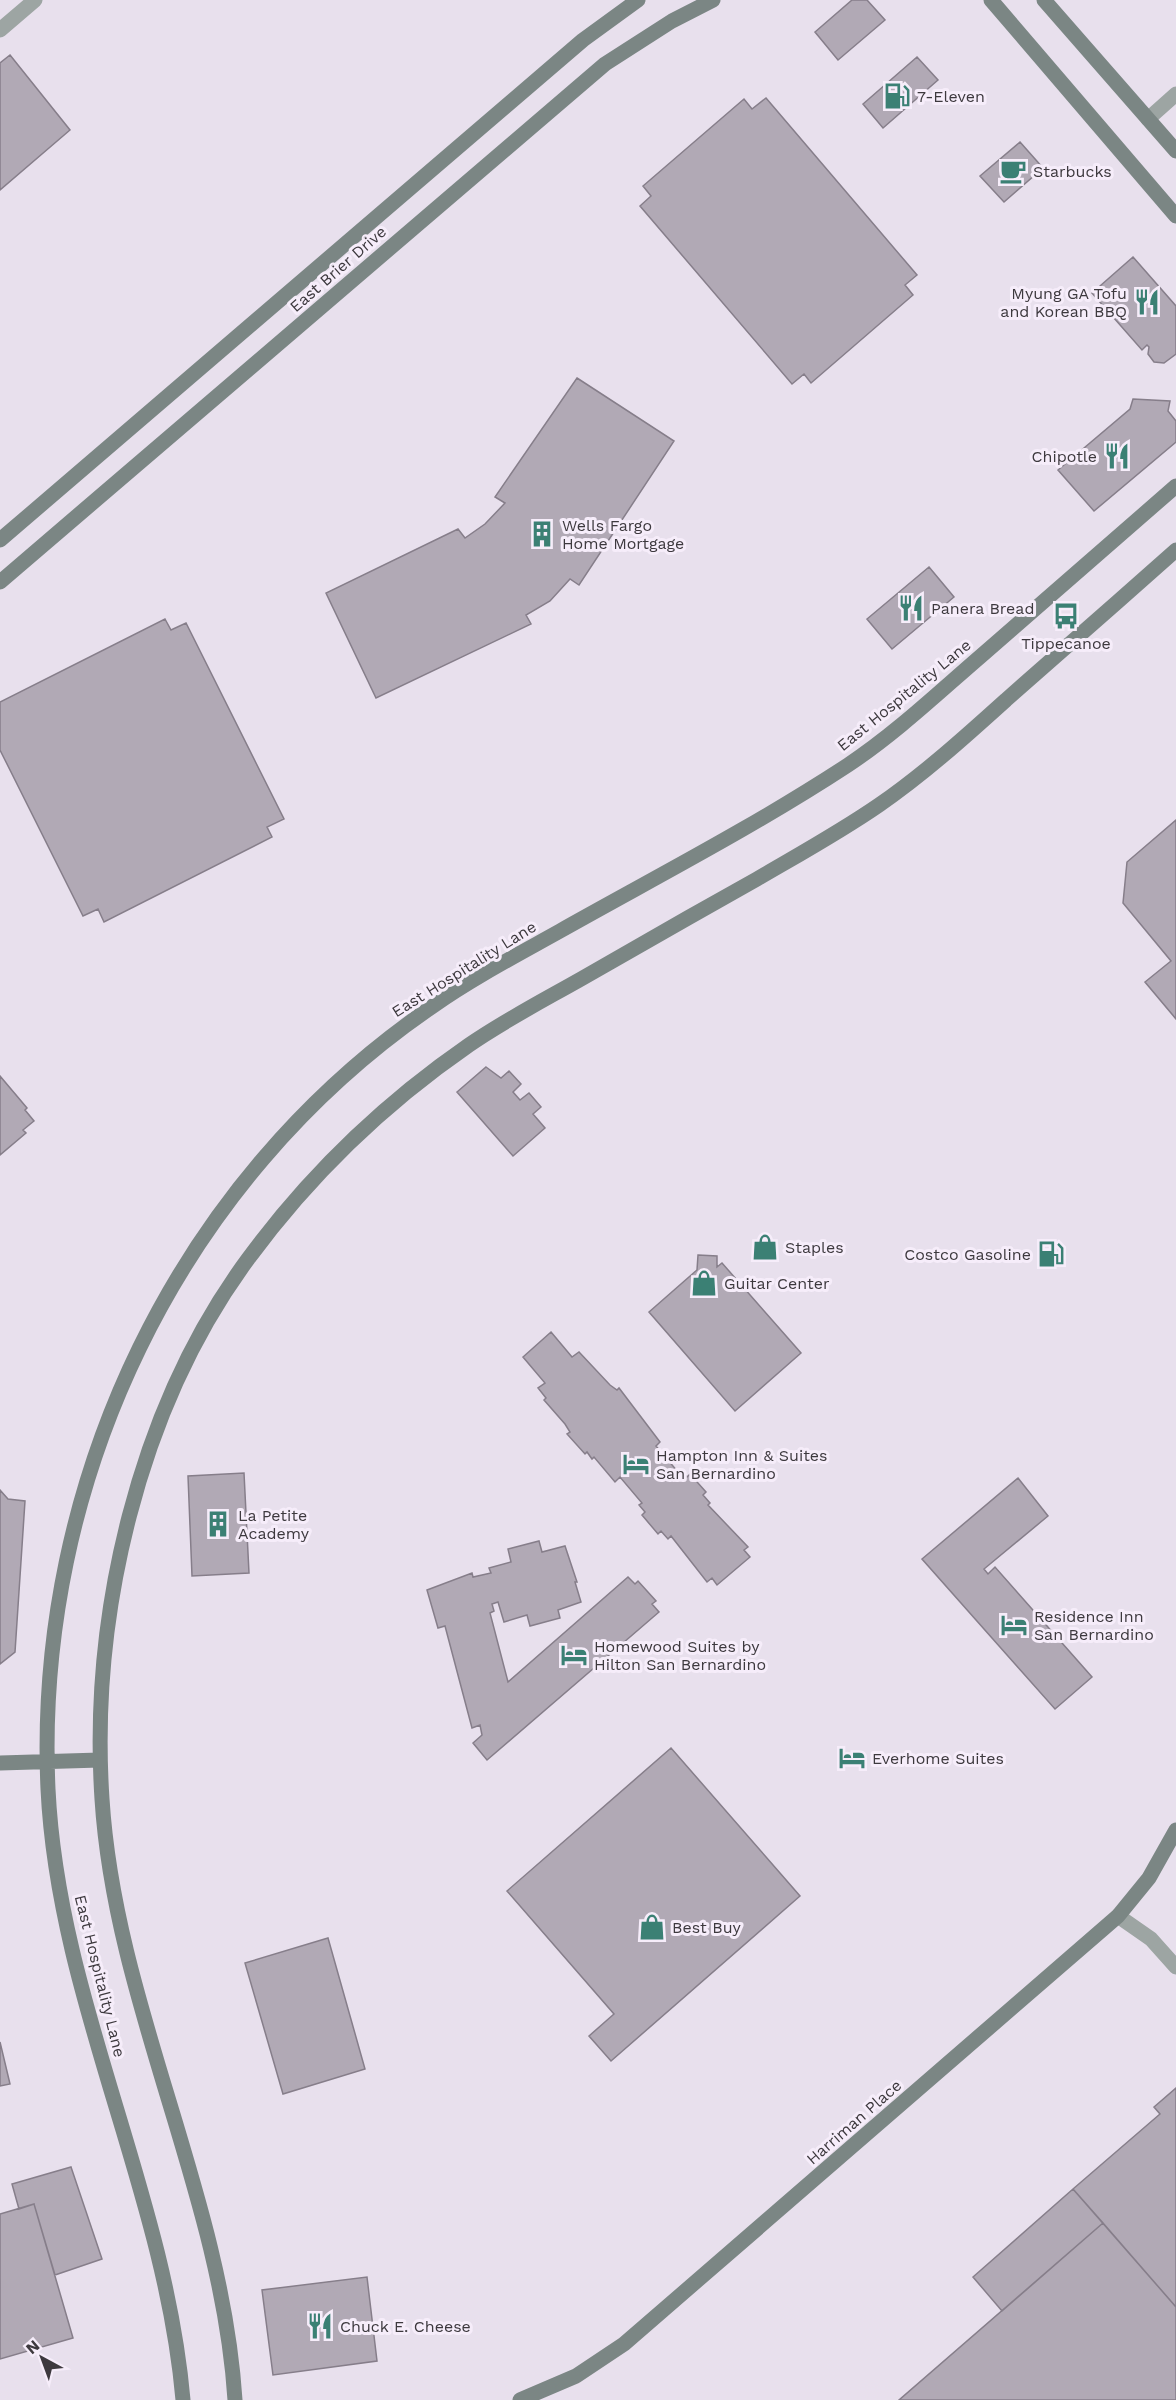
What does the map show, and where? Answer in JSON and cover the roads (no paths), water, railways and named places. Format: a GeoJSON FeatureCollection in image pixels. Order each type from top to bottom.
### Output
{"type":"FeatureCollection","features":[{"type":"Feature","properties":{"kind":"main road","name":"East Brier Drive"},"geometry":{"type":"LineString","coordinates":[[0,540],[583,40],[627,5],[638,0]]}},
{"type":"Feature","properties":{"kind":"main road","name":"East Brier Drive"},"geometry":{"type":"LineString","coordinates":[[0,582],[605,64],[672,21],[713,0]]}},
{"type":"Feature","properties":{"kind":"main road"},"geometry":{"type":"LineString","coordinates":[[991,0],[1176,216]]}},
{"type":"Feature","properties":{"kind":"main road"},"geometry":{"type":"LineString","coordinates":[[1044,0],[1176,151]]}},
{"type":"Feature","properties":{"kind":"main road","name":"East Hospitality Lane"},"geometry":{"type":"LineString","coordinates":[[183,2400],[177,2336],[159,2253],[74,1960],[63,1908],[49,1800],[48,1762],[50,1674],[61,1585],[77,1511],[108,1416],[165,1296],[207,1230],[288,1131],[386,1040],[435,1004],[505,962],[781,807],[857,758],[915,713],[1176,486]]}},
{"type":"Feature","properties":{"kind":"main road","name":"East Hospitality Lane"},"geometry":{"type":"LineString","coordinates":[[235,2400],[231,2352],[221,2287],[134,1976],[116,1902],[107,1849],[100,1760],[102,1679],[109,1619],[128,1527],[158,1429],[181,1375],[210,1318],[247,1259],[324,1168],[415,1084],[470,1044],[805,851],[883,803],[949,751],[1176,550]]}},
{"type":"Feature","properties":{"kind":"main road"},"geometry":{"type":"LineString","coordinates":[[0,1762],[100,1760]]}},
{"type":"Feature","properties":{"kind":"main road","name":"Harriman Place"},"geometry":{"type":"LineString","coordinates":[[520,2400],[576,2376],[624,2344],[1118,1916],[1149,1878],[1176,1830]]}},
{"type":"Feature","properties":{"kind":"street"},"geometry":{"type":"LineString","coordinates":[[0,30],[34,0]]}},
{"type":"Feature","properties":{"kind":"street"},"geometry":{"type":"LineString","coordinates":[[1148,119],[1176,94]]}},
{"type":"Feature","properties":{"kind":"street"},"geometry":{"type":"LineString","coordinates":[[1118,1916],[1151,1939],[1176,1967]]}},
{"type":"Feature","properties":{"kind":"place","name":"7-Eleven"},"geometry":{"type":"Point","coordinates":[897,96]}},
{"type":"Feature","properties":{"kind":"place","name":"Starbucks"},"geometry":{"type":"Point","coordinates":[1013,171]}},
{"type":"Feature","properties":{"kind":"place","name":"Myung GA Tofu and Korean BBQ"},"geometry":{"type":"Point","coordinates":[1147,302]}},
{"type":"Feature","properties":{"kind":"place","name":"Chipotle"},"geometry":{"type":"Point","coordinates":[1117,456]}},
{"type":"Feature","properties":{"kind":"place","name":"Wells Fargo Home Mortgage"},"geometry":{"type":"Point","coordinates":[542,534]}},
{"type":"Feature","properties":{"kind":"place","name":"Panera Bread"},"geometry":{"type":"Point","coordinates":[911,608]}},
{"type":"Feature","properties":{"kind":"place","name":"Tippecanoe"},"geometry":{"type":"Point","coordinates":[1066,616]}},
{"type":"Feature","properties":{"kind":"place","name":"Staples"},"geometry":{"type":"Point","coordinates":[765,1247]}},
{"type":"Feature","properties":{"kind":"place","name":"Costco Gasoline"},"geometry":{"type":"Point","coordinates":[1051,1254]}},
{"type":"Feature","properties":{"kind":"place","name":"Guitar Center"},"geometry":{"type":"Point","coordinates":[704,1283]}},
{"type":"Feature","properties":{"kind":"place","name":"Hampton Inn & Suites San Bernardino"},"geometry":{"type":"Point","coordinates":[636,1464]}},
{"type":"Feature","properties":{"kind":"place","name":"La Petite Academy"},"geometry":{"type":"Point","coordinates":[218,1524]}},
{"type":"Feature","properties":{"kind":"place","name":"Residence Inn San Bernardino"},"geometry":{"type":"Point","coordinates":[1014,1625]}},
{"type":"Feature","properties":{"kind":"place","name":"Homewood Suites by Hilton San Bernardino"},"geometry":{"type":"Point","coordinates":[574,1655]}},
{"type":"Feature","properties":{"kind":"place","name":"Everhome Suites"},"geometry":{"type":"Point","coordinates":[852,1758]}},
{"type":"Feature","properties":{"kind":"place","name":"Best Buy"},"geometry":{"type":"Point","coordinates":[652,1927]}},
{"type":"Feature","properties":{"kind":"place","name":"Chuck E. Cheese"},"geometry":{"type":"Point","coordinates":[320,2326]}}]}
